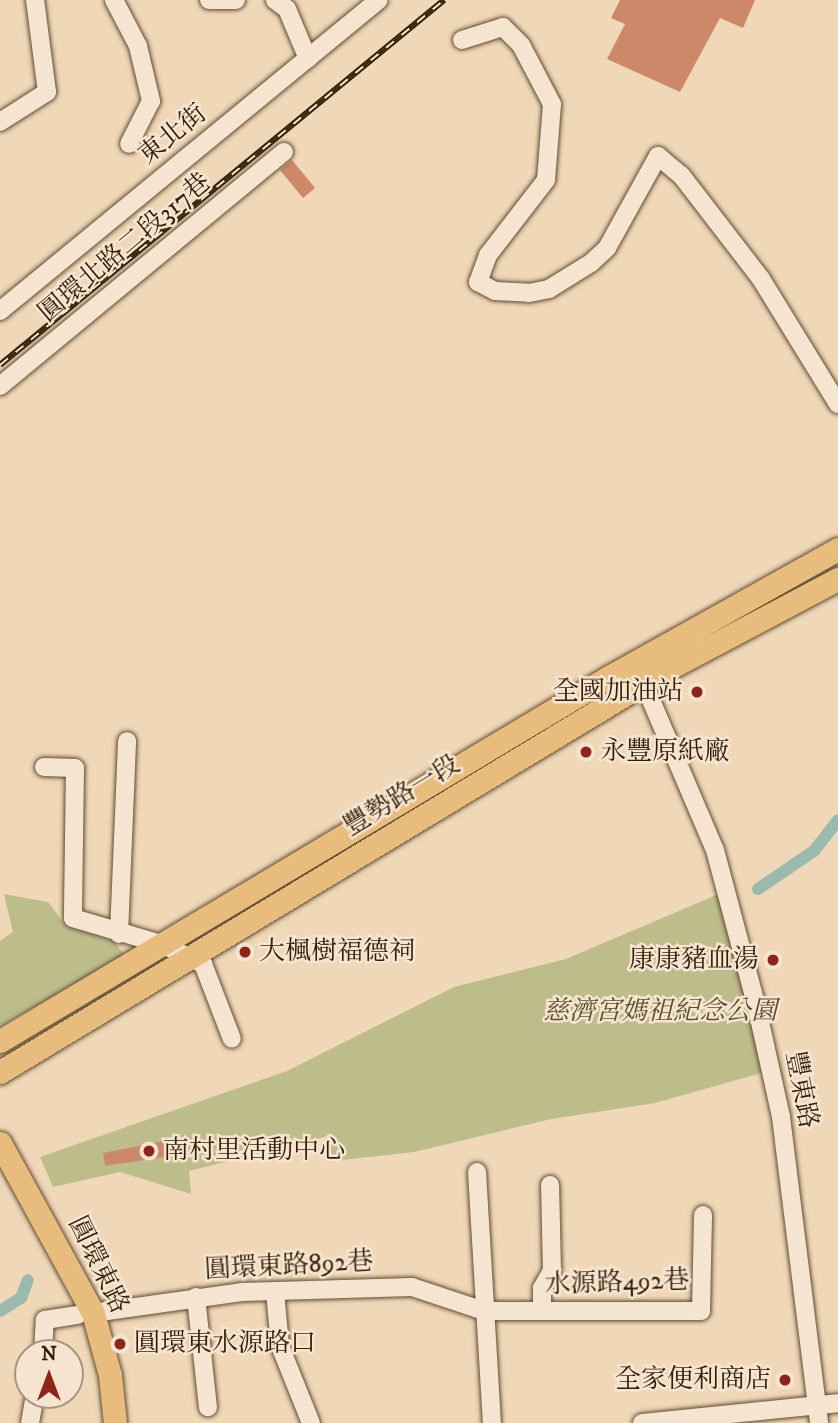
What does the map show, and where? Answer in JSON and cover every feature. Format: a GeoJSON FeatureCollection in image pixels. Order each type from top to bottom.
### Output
{"type":"FeatureCollection","features":[{"type":"Feature","properties":{"kind":"main road","name":"豐勢路一段"},"geometry":{"type":"LineString","coordinates":[[0,1041],[634,663],[838,549]]}},
{"type":"Feature","properties":{"kind":"main road","name":"豐勢路一段"},"geometry":{"type":"LineString","coordinates":[[0,1072],[188,956],[645,683],[838,579]]}},
{"type":"Feature","properties":{"kind":"main road","name":"圓環東路"},"geometry":{"type":"LineString","coordinates":[[0,1143],[106,1355],[115,1423]]}},
{"type":"Feature","properties":{"kind":"main road","name":"圓環東路"},"geometry":{"type":"LineString","coordinates":[[0,1174],[85,1314],[100,1423]]}},
{"type":"Feature","properties":{"kind":"street"},"geometry":{"type":"LineString","coordinates":[[0,122],[21,114],[47,92],[35,0]]}},
{"type":"Feature","properties":{"kind":"street"},"geometry":{"type":"LineString","coordinates":[[209,0],[236,0]]}},
{"type":"Feature","properties":{"kind":"street"},"geometry":{"type":"LineString","coordinates":[[275,0],[287,9],[308,59]]}},
{"type":"Feature","properties":{"kind":"street","name":"東北街"},"geometry":{"type":"LineString","coordinates":[[0,311],[379,0]]}},
{"type":"Feature","properties":{"kind":"street"},"geometry":{"type":"LineString","coordinates":[[116,1],[138,46],[151,101],[129,144]]}},
{"type":"Feature","properties":{"kind":"street"},"geometry":{"type":"LineString","coordinates":[[462,40],[503,27],[521,45],[552,104],[546,180],[488,254],[478,282],[495,291],[529,293],[549,289],[591,263],[607,248],[658,156],[681,175],[761,279],[838,404]]}},
{"type":"Feature","properties":{"kind":"street","name":"圓環北路二段317巷"},"geometry":{"type":"LineString","coordinates":[[0,386],[284,152]]}},
{"type":"Feature","properties":{"kind":"street","name":"豐東路"},"geometry":{"type":"LineString","coordinates":[[634,663],[645,683],[715,850],[759,1015],[781,1117],[819,1423]]}},
{"type":"Feature","properties":{"kind":"street"},"geometry":{"type":"LineString","coordinates":[[119,934],[127,741]]}},
{"type":"Feature","properties":{"kind":"street"},"geometry":{"type":"LineString","coordinates":[[44,767],[75,768],[73,918],[119,934],[161,944],[203,964],[232,1039]]}},
{"type":"Feature","properties":{"kind":"street"},"geometry":{"type":"LineString","coordinates":[[477,1172],[492,1423]]}},
{"type":"Feature","properties":{"kind":"street"},"geometry":{"type":"LineString","coordinates":[[542,1311],[542,1288],[552,1271],[550,1185]]}},
{"type":"Feature","properties":{"kind":"street","name":"水源路492巷"},"geometry":{"type":"LineString","coordinates":[[484,1311],[701,1311],[703,1214]]}},
{"type":"Feature","properties":{"kind":"street","name":"圓環東路892巷"},"geometry":{"type":"LineString","coordinates":[[44,1339],[45,1320],[196,1297],[275,1291],[412,1287],[484,1311]]}},
{"type":"Feature","properties":{"kind":"street"},"geometry":{"type":"LineString","coordinates":[[275,1291],[280,1346],[311,1423]]}},
{"type":"Feature","properties":{"kind":"street"},"geometry":{"type":"LineString","coordinates":[[196,1297],[208,1407]]}},
{"type":"Feature","properties":{"kind":"street"},"geometry":{"type":"LineString","coordinates":[[642,1423],[707,1420],[838,1403]]}},
{"type":"Feature","properties":{"kind":"green space","name":"慈濟宮媽祖紀念公園"},"geometry":{"type":"Polygon","coordinates":[[[721,893],[765,1072],[655,1103],[551,1119],[414,1152],[333,1161],[328,1136],[189,1171],[191,1194],[120,1172],[53,1187],[40,1157],[287,1071],[454,987],[566,959],[721,893]]]}},
{"type":"Feature","properties":{"kind":"green space"},"geometry":{"type":"Polygon","coordinates":[[[4,894],[48,902],[66,926],[113,941],[126,956],[0,1026],[0,941],[13,932],[4,894]]]}},
{"type":"Feature","properties":{"kind":"building"},"geometry":{"type":"Polygon","coordinates":[[[620,0],[755,0],[743,28],[720,18],[680,92],[607,59],[625,24],[611,18],[620,0]]]}},
{"type":"Feature","properties":{"kind":"building"},"geometry":{"type":"Polygon","coordinates":[[[292,160],[315,188],[303,198],[280,170],[292,160]]]}},
{"type":"Feature","properties":{"kind":"building","name":"南村里活動中心"},"geometry":{"type":"Polygon","coordinates":[[[179,1138],[182,1154],[105,1166],[103,1153],[179,1138]]]}},
{"type":"Feature","properties":{"kind":"waterway"},"geometry":{"type":"LineString","coordinates":[[758,889],[814,851],[838,820]]}},
{"type":"Feature","properties":{"kind":"waterway"},"geometry":{"type":"LineString","coordinates":[[0,1311],[21,1298],[28,1280]]}},
{"type":"Feature","properties":{"kind":"railway"},"geometry":{"type":"LineString","coordinates":[[0,365],[444,0]]}},
{"type":"Feature","properties":{"kind":"place","name":"全國加油站"},"geometry":{"type":"Point","coordinates":[697,692]}},
{"type":"Feature","properties":{"kind":"place","name":"永豐原紙廠"},"geometry":{"type":"Point","coordinates":[586,752]}},
{"type":"Feature","properties":{"kind":"place","name":"大楓樹福德祠"},"geometry":{"type":"Point","coordinates":[245,952]}},
{"type":"Feature","properties":{"kind":"place","name":"康康豬血湯"},"geometry":{"type":"Point","coordinates":[773,960]}},
{"type":"Feature","properties":{"kind":"place","name":"南村里活動中心"},"geometry":{"type":"Point","coordinates":[149,1151]}},
{"type":"Feature","properties":{"kind":"place","name":"圓環東水源路口"},"geometry":{"type":"Point","coordinates":[120,1344]}},
{"type":"Feature","properties":{"kind":"place","name":"全家便利商店"},"geometry":{"type":"Point","coordinates":[785,1380]}}]}
